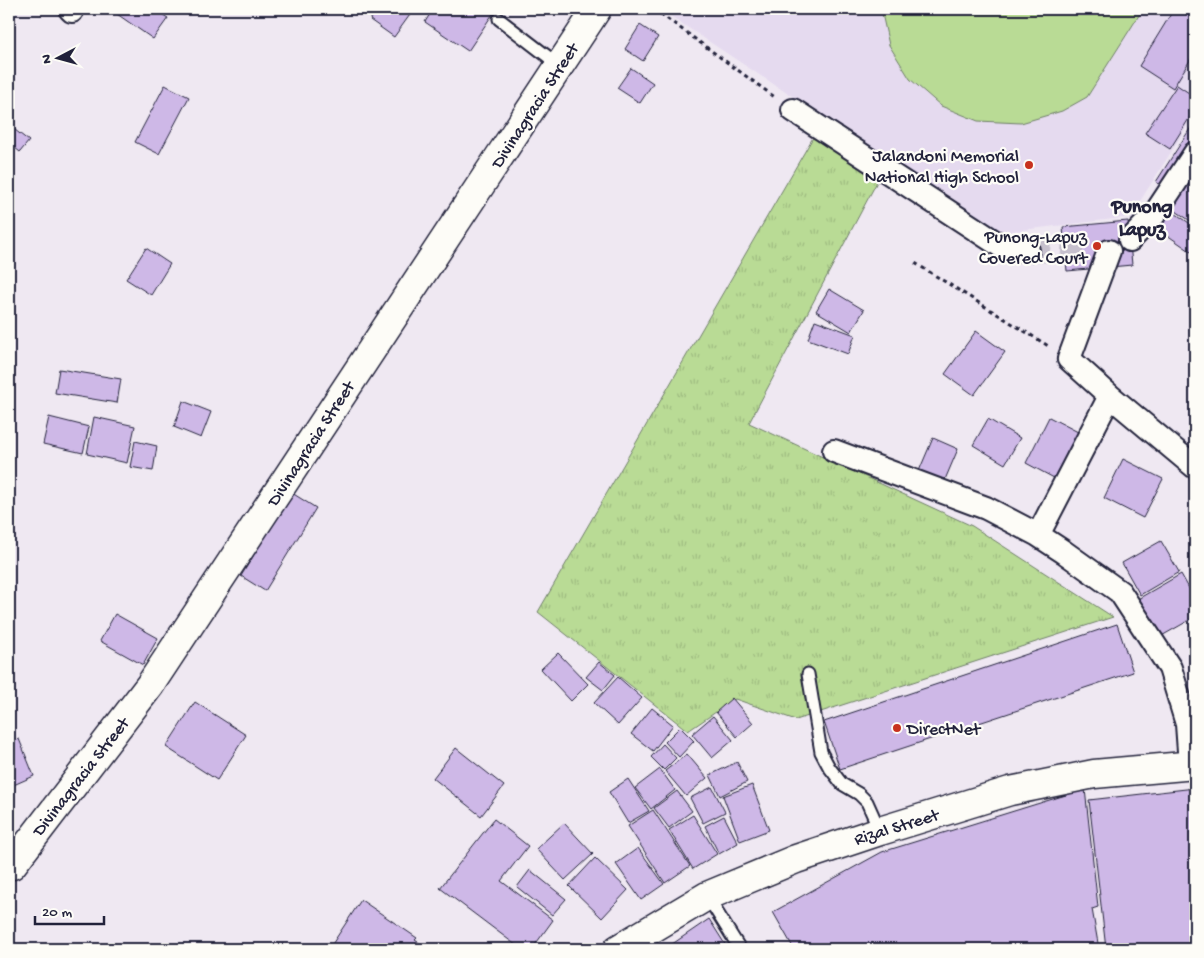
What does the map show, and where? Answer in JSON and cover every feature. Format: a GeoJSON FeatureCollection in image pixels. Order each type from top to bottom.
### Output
{"type":"FeatureCollection","features":[{"type":"Feature","properties":{"kind":"street","name":"Divinagracia Street"},"geometry":{"type":"LineString","coordinates":[[10,867],[150,685],[597,9]]}},
{"type":"Feature","properties":{"kind":"street"},"geometry":{"type":"LineString","coordinates":[[793,110],[1004,248],[1028,250]]}},
{"type":"Feature","properties":{"kind":"street"},"geometry":{"type":"LineString","coordinates":[[1130,240],[1154,215],[1195,153]]}},
{"type":"Feature","properties":{"kind":"street"},"geometry":{"type":"LineString","coordinates":[[1109,251],[1069,359],[1195,467]]}},
{"type":"Feature","properties":{"kind":"street"},"geometry":{"type":"LineString","coordinates":[[1038,535],[1110,396]]}},
{"type":"Feature","properties":{"kind":"street"},"geometry":{"type":"LineString","coordinates":[[834,451],[986,508],[1038,535],[1120,592],[1170,668],[1187,724],[1193,765]]}},
{"type":"Feature","properties":{"kind":"street","name":"Rizal Street"},"geometry":{"type":"LineString","coordinates":[[618,949],[706,896],[796,859],[880,831],[1010,791],[1094,774],[1193,765]]}},
{"type":"Feature","properties":{"kind":"lane"},"geometry":{"type":"LineString","coordinates":[[500,19],[560,66]]}},
{"type":"Feature","properties":{"kind":"lane"},"geometry":{"type":"LineString","coordinates":[[808,674],[821,752],[829,768],[842,784],[859,794],[867,802],[880,831]]}},
{"type":"Feature","properties":{"kind":"lane"},"geometry":{"type":"LineString","coordinates":[[706,896],[740,949]]}},
{"type":"Feature","properties":{"kind":"path"},"geometry":{"type":"LineString","coordinates":[[654,9],[793,110]]}},
{"type":"Feature","properties":{"kind":"path"},"geometry":{"type":"LineString","coordinates":[[915,263],[1069,359]]}},
{"type":"Feature","properties":{"kind":"shaded area","name":"Jalandoni Memorial National High School"},"geometry":{"type":"Polygon","coordinates":[[[660,9],[1195,9],[1195,114],[1130,217],[998,233],[660,9]]]}},
{"type":"Feature","properties":{"kind":"green space"},"geometry":{"type":"Polygon","coordinates":[[[881,9],[1143,9],[1087,97],[1062,111],[1021,123],[978,121],[941,106],[910,79],[889,45],[881,9]]]}},
{"type":"Feature","properties":{"kind":"green space"},"geometry":{"type":"Polygon","coordinates":[[[815,134],[879,178],[749,423],[972,526],[1113,617],[796,720],[735,699],[688,731],[538,612],[815,134]]]}},
{"type":"Feature","properties":{"kind":"building"},"geometry":{"type":"Polygon","coordinates":[[[121,9],[154,9],[168,18],[153,39],[117,14],[121,9]]]}},
{"type":"Feature","properties":{"kind":"building"},"geometry":{"type":"Polygon","coordinates":[[[378,9],[408,9],[412,12],[394,37],[370,20],[378,9]]]}},
{"type":"Feature","properties":{"kind":"building"},"geometry":{"type":"Polygon","coordinates":[[[418,9],[429,9],[425,14],[418,9]]]}},
{"type":"Feature","properties":{"kind":"building"},"geometry":{"type":"Polygon","coordinates":[[[433,9],[496,9],[468,51],[425,22],[433,9]]]}},
{"type":"Feature","properties":{"kind":"building"},"geometry":{"type":"Polygon","coordinates":[[[1174,9],[1195,9],[1195,52],[1173,88],[1139,66],[1174,9]]]}},
{"type":"Feature","properties":{"kind":"building"},"geometry":{"type":"Polygon","coordinates":[[[640,25],[658,37],[643,61],[625,49],[640,25]]]}},
{"type":"Feature","properties":{"kind":"building"},"geometry":{"type":"Polygon","coordinates":[[[631,68],[653,83],[640,103],[617,88],[631,68]]]}},
{"type":"Feature","properties":{"kind":"building"},"geometry":{"type":"Polygon","coordinates":[[[165,85],[189,97],[159,154],[135,142],[165,85]]]}},
{"type":"Feature","properties":{"kind":"building"},"geometry":{"type":"Polygon","coordinates":[[[1177,85],[1195,97],[1195,109],[1170,149],[1145,133],[1177,85]]]}},
{"type":"Feature","properties":{"kind":"building"},"geometry":{"type":"Polygon","coordinates":[[[1195,121],[1195,145],[1167,189],[1156,182],[1195,121]]]}},
{"type":"Feature","properties":{"kind":"building"},"geometry":{"type":"Polygon","coordinates":[[[10,126],[29,141],[20,152],[9,143],[10,126]]]}},
{"type":"Feature","properties":{"kind":"building"},"geometry":{"type":"Polygon","coordinates":[[[1195,172],[1195,184],[1190,180],[1195,172]]]}},
{"type":"Feature","properties":{"kind":"building"},"geometry":{"type":"Polygon","coordinates":[[[1187,182],[1195,188],[1195,224],[1170,207],[1187,182]]]}},
{"type":"Feature","properties":{"kind":"building"},"geometry":{"type":"Polygon","coordinates":[[[1166,207],[1195,227],[1195,249],[1193,253],[1154,226],[1166,207]]]}},
{"type":"Feature","properties":{"kind":"building","name":"Punong-Lapuz Covered Court"},"geometry":{"type":"Polygon","coordinates":[[[1128,221],[1132,265],[1067,271],[1063,227],[1128,221]]]}},
{"type":"Feature","properties":{"kind":"building"},"geometry":{"type":"Polygon","coordinates":[[[146,248],[170,264],[151,295],[126,279],[146,248]]]}},
{"type":"Feature","properties":{"kind":"building"},"geometry":{"type":"Polygon","coordinates":[[[829,289],[864,310],[851,332],[816,311],[829,289]]]}},
{"type":"Feature","properties":{"kind":"building"},"geometry":{"type":"Polygon","coordinates":[[[815,320],[855,335],[848,354],[808,339],[815,320]]]}},
{"type":"Feature","properties":{"kind":"building"},"geometry":{"type":"Polygon","coordinates":[[[976,331],[1005,352],[974,395],[945,374],[976,331]]]}},
{"type":"Feature","properties":{"kind":"building"},"geometry":{"type":"Polygon","coordinates":[[[59,369],[121,379],[117,403],[55,393],[59,369]]]}},
{"type":"Feature","properties":{"kind":"building"},"geometry":{"type":"Polygon","coordinates":[[[183,401],[211,412],[201,438],[174,427],[183,401]]]}},
{"type":"Feature","properties":{"kind":"building"},"geometry":{"type":"Polygon","coordinates":[[[49,417],[89,427],[83,453],[43,444],[49,417]]]}},
{"type":"Feature","properties":{"kind":"building"},"geometry":{"type":"Polygon","coordinates":[[[94,417],[135,426],[127,463],[87,454],[94,417]]]}},
{"type":"Feature","properties":{"kind":"building"},"geometry":{"type":"Polygon","coordinates":[[[1049,417],[1078,432],[1054,478],[1026,463],[1049,417]]]}},
{"type":"Feature","properties":{"kind":"building"},"geometry":{"type":"Polygon","coordinates":[[[988,419],[1020,438],[1005,464],[973,445],[988,419]]]}},
{"type":"Feature","properties":{"kind":"building"},"geometry":{"type":"Polygon","coordinates":[[[933,438],[958,449],[944,482],[919,471],[933,438]]]}},
{"type":"Feature","properties":{"kind":"building"},"geometry":{"type":"Polygon","coordinates":[[[135,441],[157,446],[153,471],[130,467],[135,441]]]}},
{"type":"Feature","properties":{"kind":"building"},"geometry":{"type":"Polygon","coordinates":[[[1123,459],[1163,479],[1143,518],[1104,498],[1123,459]]]}},
{"type":"Feature","properties":{"kind":"building"},"geometry":{"type":"Polygon","coordinates":[[[292,493],[316,508],[265,591],[241,576],[292,493]]]}},
{"type":"Feature","properties":{"kind":"building"},"geometry":{"type":"Polygon","coordinates":[[[1161,541],[1179,572],[1140,595],[1122,563],[1161,541]]]}},
{"type":"Feature","properties":{"kind":"building"},"geometry":{"type":"Polygon","coordinates":[[[1181,574],[1195,599],[1195,617],[1158,638],[1136,600],[1181,574]]]}},
{"type":"Feature","properties":{"kind":"building"},"geometry":{"type":"Polygon","coordinates":[[[115,614],[158,638],[143,665],[100,641],[115,614]]]}},
{"type":"Feature","properties":{"kind":"building"},"geometry":{"type":"Polygon","coordinates":[[[1117,624],[1133,672],[840,769],[824,722],[1117,624]]]}},
{"type":"Feature","properties":{"kind":"building"},"geometry":{"type":"Polygon","coordinates":[[[558,653],[588,684],[571,701],[541,669],[558,653]]]}},
{"type":"Feature","properties":{"kind":"building"},"geometry":{"type":"Polygon","coordinates":[[[599,662],[615,675],[603,690],[586,677],[599,662]]]}},
{"type":"Feature","properties":{"kind":"building"},"geometry":{"type":"Polygon","coordinates":[[[618,677],[642,698],[618,725],[594,703],[618,677]]]}},
{"type":"Feature","properties":{"kind":"building"},"geometry":{"type":"Polygon","coordinates":[[[732,698],[753,723],[737,737],[716,712],[732,698]]]}},
{"type":"Feature","properties":{"kind":"building"},"geometry":{"type":"Polygon","coordinates":[[[195,702],[246,735],[217,780],[166,747],[195,702]]]}},
{"type":"Feature","properties":{"kind":"building"},"geometry":{"type":"Polygon","coordinates":[[[652,708],[673,725],[653,751],[631,734],[652,708]]]}},
{"type":"Feature","properties":{"kind":"building"},"geometry":{"type":"Polygon","coordinates":[[[713,716],[733,740],[712,758],[692,734],[713,716]]]}},
{"type":"Feature","properties":{"kind":"building"},"geometry":{"type":"Polygon","coordinates":[[[680,727],[694,741],[679,757],[665,742],[680,727]]]}},
{"type":"Feature","properties":{"kind":"building"},"geometry":{"type":"Polygon","coordinates":[[[19,739],[34,776],[9,787],[9,743],[19,739]]]}},
{"type":"Feature","properties":{"kind":"building"},"geometry":{"type":"Polygon","coordinates":[[[663,744],[676,758],[664,770],[651,757],[663,744]]]}},
{"type":"Feature","properties":{"kind":"building"},"geometry":{"type":"Polygon","coordinates":[[[456,748],[504,786],[481,816],[433,778],[456,748]]]}},
{"type":"Feature","properties":{"kind":"building"},"geometry":{"type":"Polygon","coordinates":[[[687,754],[707,778],[686,796],[665,771],[687,754]]]}},
{"type":"Feature","properties":{"kind":"building"},"geometry":{"type":"Polygon","coordinates":[[[737,762],[747,782],[720,796],[710,775],[737,762]]]}},
{"type":"Feature","properties":{"kind":"building"},"geometry":{"type":"Polygon","coordinates":[[[660,769],[675,790],[651,809],[635,788],[660,769]]]}},
{"type":"Feature","properties":{"kind":"building"},"geometry":{"type":"Polygon","coordinates":[[[628,779],[649,811],[628,823],[609,792],[628,779]]]}},
{"type":"Feature","properties":{"kind":"building"},"geometry":{"type":"Polygon","coordinates":[[[752,785],[769,830],[740,841],[723,796],[752,785]]]}},
{"type":"Feature","properties":{"kind":"building"},"geometry":{"type":"Polygon","coordinates":[[[712,787],[725,812],[703,823],[690,798],[712,787]]]}},
{"type":"Feature","properties":{"kind":"building"},"geometry":{"type":"Polygon","coordinates":[[[1195,788],[1195,949],[1106,949],[1089,800],[1195,788]]]}},
{"type":"Feature","properties":{"kind":"building"},"geometry":{"type":"Polygon","coordinates":[[[1085,789],[1098,907],[1092,909],[1099,949],[794,949],[773,912],[882,852],[1085,789]]]}},
{"type":"Feature","properties":{"kind":"building"},"geometry":{"type":"Polygon","coordinates":[[[677,791],[692,811],[669,828],[654,808],[677,791]]]}},
{"type":"Feature","properties":{"kind":"building"},"geometry":{"type":"Polygon","coordinates":[[[653,810],[690,866],[665,883],[628,826],[653,810]]]}},
{"type":"Feature","properties":{"kind":"building"},"geometry":{"type":"Polygon","coordinates":[[[693,815],[717,854],[693,869],[669,830],[693,815]]]}},
{"type":"Feature","properties":{"kind":"building"},"geometry":{"type":"Polygon","coordinates":[[[724,816],[738,843],[719,854],[705,826],[724,816]]]}},
{"type":"Feature","properties":{"kind":"building"},"geometry":{"type":"Polygon","coordinates":[[[494,819],[528,846],[501,881],[553,920],[532,949],[521,949],[440,888],[494,819]]]}},
{"type":"Feature","properties":{"kind":"building"},"geometry":{"type":"Polygon","coordinates":[[[564,823],[593,854],[565,880],[536,849],[564,823]]]}},
{"type":"Feature","properties":{"kind":"building"},"geometry":{"type":"Polygon","coordinates":[[[638,848],[664,884],[641,900],[616,864],[638,848]]]}},
{"type":"Feature","properties":{"kind":"building"},"geometry":{"type":"Polygon","coordinates":[[[595,858],[628,890],[602,918],[569,886],[595,858]]]}},
{"type":"Feature","properties":{"kind":"building"},"geometry":{"type":"Polygon","coordinates":[[[530,870],[566,899],[552,915],[517,887],[530,870]]]}},
{"type":"Feature","properties":{"kind":"building"},"geometry":{"type":"Polygon","coordinates":[[[361,900],[417,938],[415,940],[428,949],[329,949],[361,900]]]}},
{"type":"Feature","properties":{"kind":"building"},"geometry":{"type":"Polygon","coordinates":[[[709,919],[728,949],[665,949],[709,919]]]}},
{"type":"Feature","properties":{"kind":"tunnel"},"geometry":{"type":"LineString","coordinates":[[1028,250],[1065,253],[1109,251],[1130,240]]}},
{"type":"Feature","properties":{"kind":"place","name":"Jalandoni Memorial National High School"},"geometry":{"type":"Point","coordinates":[1029,165]}},
{"type":"Feature","properties":{"kind":"place","name":"Punong-Lapuz Covered Court"},"geometry":{"type":"Point","coordinates":[1097,246]}},
{"type":"Feature","properties":{"kind":"place","name":"DirectNet"},"geometry":{"type":"Point","coordinates":[897,728]}},
{"type":"Feature","properties":{"kind":"district","name":"Punong Lapuz"},"geometry":{"type":"Point","coordinates":[1142,216]}}]}
